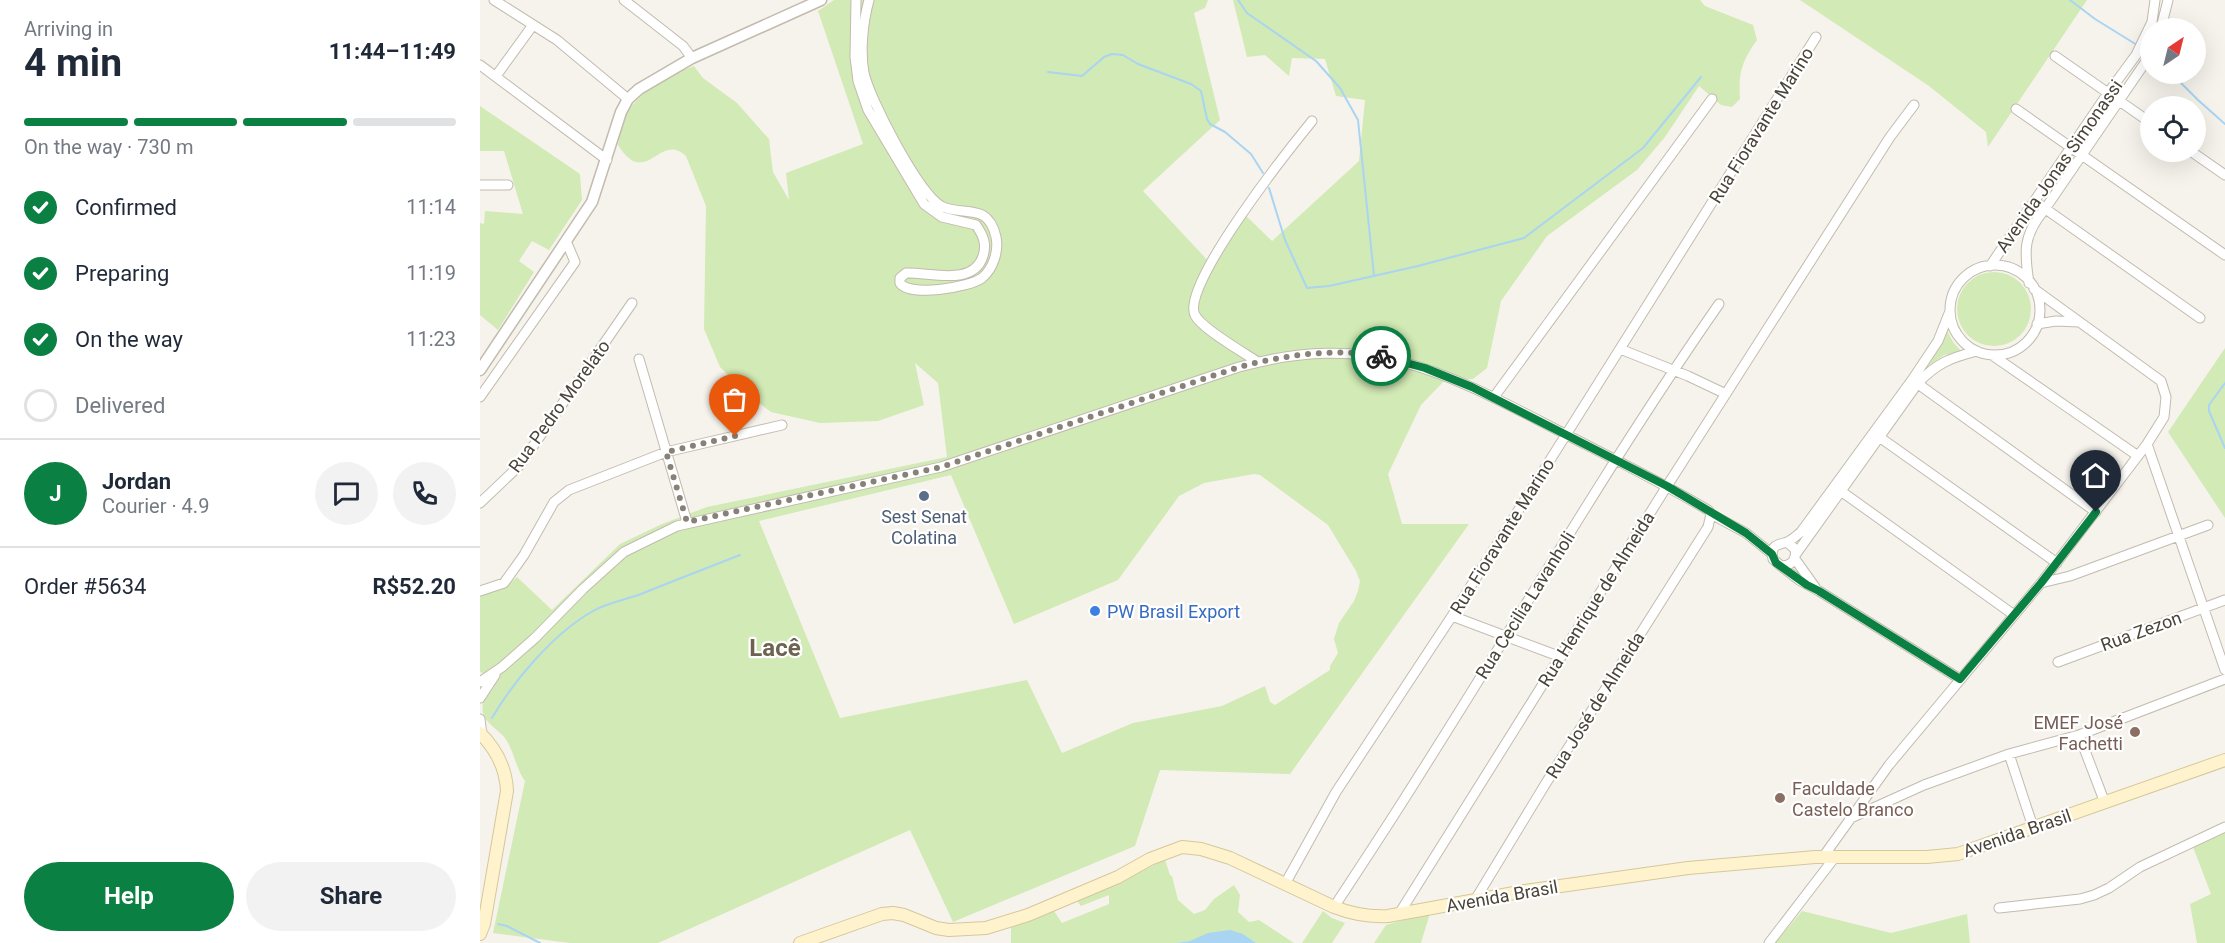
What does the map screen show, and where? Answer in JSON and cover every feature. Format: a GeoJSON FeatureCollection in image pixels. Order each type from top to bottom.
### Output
{"type":"FeatureCollection","features":[{"type":"Feature","properties":{"kind":"main road"},"geometry":{"type":"LineString","coordinates":[[480,934],[484,924],[507,791],[504,769],[492,747],[481,734]]}},
{"type":"Feature","properties":{"kind":"main road","name":"Avenida Brasil"},"geometry":{"type":"LineString","coordinates":[[800,943],[882,914],[893,913],[936,928],[962,931],[986,928],[1028,915],[1118,877],[1150,859],[1182,847],[1213,852],[1334,907],[1364,916],[1388,916],[1525,891],[1673,870],[1829,857],[1942,857],[1990,844],[2225,760]]}},
{"type":"Feature","properties":{"kind":"street"},"geometry":{"type":"LineString","coordinates":[[494,0],[557,40],[628,99]]}},
{"type":"Feature","properties":{"kind":"street"},"geometry":{"type":"LineString","coordinates":[[624,0],[683,45],[692,58]]}},
{"type":"Feature","properties":{"kind":"street"},"geometry":{"type":"LineString","coordinates":[[480,369],[592,202],[621,112],[628,99],[639,89],[692,58],[821,0]]}},
{"type":"Feature","properties":{"kind":"street"},"geometry":{"type":"LineString","coordinates":[[856,0],[855,57],[858,81],[868,110],[924,204],[942,216],[976,225],[985,240],[984,254],[977,267],[969,272],[955,276],[906,273],[900,278],[900,283],[903,287],[914,291],[943,289],[973,283],[984,277],[993,264],[997,249],[993,226],[973,211],[947,208],[933,199],[909,165],[879,111],[864,72],[863,42],[869,0]]}},
{"type":"Feature","properties":{"kind":"street","name":"Avenida Jonas Simonassi"},"geometry":{"type":"LineString","coordinates":[[1990,266],[2136,55],[2152,22],[2156,0]]}},
{"type":"Feature","properties":{"kind":"street"},"geometry":{"type":"LineString","coordinates":[[2164,18],[2168,0]]}},
{"type":"Feature","properties":{"kind":"street"},"geometry":{"type":"LineString","coordinates":[[496,76],[533,24]]}},
{"type":"Feature","properties":{"kind":"street","name":"Rua Fioravante Marino"},"geometry":{"type":"LineString","coordinates":[[1285,884],[1336,792],[1452,616],[1816,37]]}},
{"type":"Feature","properties":{"kind":"street"},"geometry":{"type":"LineString","coordinates":[[2055,56],[2140,115]]}},
{"type":"Feature","properties":{"kind":"street"},"geometry":{"type":"LineString","coordinates":[[480,64],[607,160]]}},
{"type":"Feature","properties":{"kind":"street","name":"Avenida Jonas Simonassi"},"geometry":{"type":"LineString","coordinates":[[2031,286],[2025,249],[2027,235],[2033,223],[2140,70]]}},
{"type":"Feature","properties":{"kind":"street"},"geometry":{"type":"LineString","coordinates":[[1494,397],[1713,99]]}},
{"type":"Feature","properties":{"kind":"street","name":"Rua Henrique de Almeida"},"geometry":{"type":"LineString","coordinates":[[1399,914],[1667,486],[1890,137],[1914,105]]}},
{"type":"Feature","properties":{"kind":"street"},"geometry":{"type":"LineString","coordinates":[[2016,109],[2225,255]]}},
{"type":"Feature","properties":{"kind":"street"},"geometry":{"type":"LineString","coordinates":[[1258,362],[1205,326],[1195,315],[1193,305],[1195,294],[1206,269],[1253,200],[1312,121]]}},
{"type":"Feature","properties":{"kind":"street"},"geometry":{"type":"LineString","coordinates":[[2206,162],[2225,175]]}},
{"type":"Feature","properties":{"kind":"street"},"geometry":{"type":"LineString","coordinates":[[480,185],[508,185]]}},
{"type":"Feature","properties":{"kind":"street"},"geometry":{"type":"LineString","coordinates":[[2036,201],[2044,209],[2200,318]]}},
{"type":"Feature","properties":{"kind":"street"},"geometry":{"type":"LineString","coordinates":[[967,222],[973,219],[973,211]]}},
{"type":"Feature","properties":{"kind":"street"},"geometry":{"type":"LineString","coordinates":[[480,398],[575,262],[566,241]]}},
{"type":"Feature","properties":{"kind":"street"},"geometry":{"type":"LineString","coordinates":[[1769,943],[1829,857],[1849,819],[1889,765],[2041,583],[2147,444],[2164,417],[2166,397],[2161,381],[2031,286],[2012,269],[1990,266],[1976,270],[1959,283],[1952,296],[1950,311],[1938,341],[1915,381],[1838,488],[1795,557],[1786,566],[1781,566]]}},
{"type":"Feature","properties":{"kind":"street"},"geometry":{"type":"LineString","coordinates":[[1992,355],[2013,351],[2030,338],[2037,324],[2038,303],[2031,286]]}},
{"type":"Feature","properties":{"kind":"street","name":"Rua Pedro Morelato"},"geometry":{"type":"LineString","coordinates":[[480,503],[520,465],[632,303]]}},
{"type":"Feature","properties":{"kind":"street","name":"Rua Cecilia Lavanholi"},"geometry":{"type":"LineString","coordinates":[[1334,907],[1421,773],[1673,370],[1719,304]]}},
{"type":"Feature","properties":{"kind":"street"},"geometry":{"type":"LineString","coordinates":[[1950,311],[1953,325],[1960,338],[1977,351],[1992,355],[2014,369],[2138,456]]}},
{"type":"Feature","properties":{"kind":"street"},"geometry":{"type":"LineString","coordinates":[[2037,324],[2056,321],[2079,322]]}},
{"type":"Feature","properties":{"kind":"street"},"geometry":{"type":"LineString","coordinates":[[1620,350],[1673,370],[1726,394]]}},
{"type":"Feature","properties":{"kind":"street"},"geometry":{"type":"LineString","coordinates":[[1915,381],[1948,359],[1977,351]]}},
{"type":"Feature","properties":{"kind":"street"},"geometry":{"type":"LineString","coordinates":[[2013,351],[2014,369]]}},
{"type":"Feature","properties":{"kind":"street"},"geometry":{"type":"LineString","coordinates":[[480,698],[490,680],[502,667],[624,552],[687,522],[941,467],[1258,362],[1273,358],[1318,354],[1371,355],[1425,368],[1494,397],[1667,486],[1746,533],[1772,554],[1773,559],[1781,566],[1807,585],[1960,679]]}},
{"type":"Feature","properties":{"kind":"street"},"geometry":{"type":"LineString","coordinates":[[639,360],[687,522]]}},
{"type":"Feature","properties":{"kind":"street"},"geometry":{"type":"LineString","coordinates":[[1915,381],[2096,512]]}},
{"type":"Feature","properties":{"kind":"street"},"geometry":{"type":"LineString","coordinates":[[480,591],[504,583],[554,502],[569,490],[666,452],[782,425]]}},
{"type":"Feature","properties":{"kind":"street"},"geometry":{"type":"LineString","coordinates":[[1876,435],[2057,563]]}},
{"type":"Feature","properties":{"kind":"street"},"geometry":{"type":"LineString","coordinates":[[2147,444],[2225,670]]}},
{"type":"Feature","properties":{"kind":"street"},"geometry":{"type":"LineString","coordinates":[[1772,554],[1776,544],[1786,542],[1801,532],[1838,488]]}},
{"type":"Feature","properties":{"kind":"street"},"geometry":{"type":"LineString","coordinates":[[1838,488],[2014,615]]}},
{"type":"Feature","properties":{"kind":"street","name":"Rua José de Almeida"},"geometry":{"type":"LineString","coordinates":[[1475,900],[1708,527],[1710,512]]}},
{"type":"Feature","properties":{"kind":"street"},"geometry":{"type":"LineString","coordinates":[[2041,583],[2070,576],[2208,525]]}},
{"type":"Feature","properties":{"kind":"street"},"geometry":{"type":"LineString","coordinates":[[1786,542],[1791,544],[1803,573],[1819,591]]}},
{"type":"Feature","properties":{"kind":"street","name":"Rua Zezon"},"geometry":{"type":"LineString","coordinates":[[2058,662],[2225,600]]}},
{"type":"Feature","properties":{"kind":"street"},"geometry":{"type":"LineString","coordinates":[[1452,616],[1561,657]]}},
{"type":"Feature","properties":{"kind":"street"},"geometry":{"type":"LineString","coordinates":[[480,682],[502,667]]}},
{"type":"Feature","properties":{"kind":"street"},"geometry":{"type":"LineString","coordinates":[[1849,819],[1924,785],[2009,754],[2079,735],[2225,679]]}},
{"type":"Feature","properties":{"kind":"street"},"geometry":{"type":"LineString","coordinates":[[480,719],[481,734]]}},
{"type":"Feature","properties":{"kind":"street"},"geometry":{"type":"LineString","coordinates":[[2079,735],[2105,803]]}},
{"type":"Feature","properties":{"kind":"street"},"geometry":{"type":"LineString","coordinates":[[2009,754],[2033,827]]}},
{"type":"Feature","properties":{"kind":"street"},"geometry":{"type":"LineString","coordinates":[[2000,908],[2079,899],[2094,895],[2109,888],[2132,871],[2225,826]]}},
{"type":"Feature","properties":{"kind":"green space"},"geometry":{"type":"Polygon","coordinates":[[[834,0],[1208,0],[1205,8],[1194,13],[1220,120],[1143,191],[1211,264],[1241,211],[1272,241],[1359,161],[1365,100],[1336,96],[1325,59],[1292,58],[1289,76],[1265,55],[1247,57],[1233,0],[1700,0],[1705,6],[1753,25],[1757,40],[1742,68],[1740,99],[1732,107],[1721,105],[1699,86],[1665,137],[1637,170],[1547,236],[1501,301],[1487,368],[1473,379],[1444,381],[1421,405],[1388,474],[1402,524],[1469,524],[1290,774],[1160,770],[1135,846],[953,922],[910,830],[658,943],[570,943],[493,933],[525,781],[505,738],[486,720],[483,713],[483,699],[488,675],[480,672],[480,596],[507,586],[517,577],[552,610],[620,544],[662,524],[707,507],[947,457],[938,383],[915,363],[924,405],[878,421],[820,423],[771,412],[746,393],[720,367],[704,329],[706,206],[686,156],[672,149],[649,160],[636,162],[628,157],[618,145],[623,121],[636,102],[652,87],[694,66],[703,78],[737,103],[769,139],[773,172],[789,200],[786,173],[863,144],[818,11],[834,0]],[[1254,474],[1204,483],[1179,496],[1118,580],[1014,624],[951,475],[759,521],[840,718],[1027,680],[1062,753],[1133,723],[1222,706],[1265,686],[1270,702],[1275,705],[1330,670],[1338,653],[1334,639],[1339,623],[1354,601],[1360,581],[1328,525],[1260,475],[1254,474]]]}},
{"type":"Feature","properties":{"kind":"green space"},"geometry":{"type":"Polygon","coordinates":[[[1800,0],[2087,0],[1988,147],[1986,132],[1929,86],[1800,0]]]}},
{"type":"Feature","properties":{"kind":"green space"},"geometry":{"type":"Polygon","coordinates":[[[480,106],[580,174],[582,200],[549,250],[532,241],[519,261],[534,272],[498,330],[480,315],[480,223],[484,224],[485,211],[523,214],[504,151],[480,151],[480,106]]]}},
{"type":"Feature","properties":{"kind":"green space"},"geometry":{"type":"Polygon","coordinates":[[[1994,272],[2008,275],[2020,283],[2028,295],[2031,309],[2028,323],[2020,335],[2008,343],[1994,346],[1980,343],[1968,335],[1960,323],[1957,309],[1960,295],[1968,283],[1980,275],[1994,272]]]}},
{"type":"Feature","properties":{"kind":"green space"},"geometry":{"type":"Polygon","coordinates":[[[1946,328],[1953,342],[1962,352],[1944,355],[1922,370],[1946,328]]]}},
{"type":"Feature","properties":{"kind":"green space"},"geometry":{"type":"Polygon","coordinates":[[[2225,348],[2225,518],[2168,432],[2225,348]]]}},
{"type":"Feature","properties":{"kind":"green space"},"geometry":{"type":"Polygon","coordinates":[[[2225,832],[2225,943],[2197,943],[2190,904],[2211,894],[2193,847],[2203,839],[2225,832]]]}},
{"type":"Feature","properties":{"kind":"green space"},"geometry":{"type":"Polygon","coordinates":[[[1165,860],[1178,900],[1194,914],[1205,910],[1214,899],[1234,885],[1240,895],[1238,912],[1249,922],[1259,920],[1294,943],[1256,943],[1243,934],[1176,943],[1011,943],[1011,927],[1054,911],[1062,923],[1109,904],[1109,895],[1081,906],[1077,901],[1165,860]]]}},
{"type":"Feature","properties":{"kind":"green space"},"geometry":{"type":"Polygon","coordinates":[[[1323,911],[1332,918],[1345,923],[1332,943],[1302,943],[1323,911]]]}},
{"type":"Feature","properties":{"kind":"green space"},"geometry":{"type":"Polygon","coordinates":[[[1802,911],[1891,933],[1967,914],[1970,943],[1775,943],[1802,911]]]}},
{"type":"Feature","properties":{"kind":"green space"},"geometry":{"type":"Polygon","coordinates":[[[1430,913],[1421,943],[1374,943],[1386,925],[1430,913]]]}},
{"type":"Feature","properties":{"kind":"water"},"geometry":{"type":"Polygon","coordinates":[[[1230,930],[1243,934],[1256,943],[1176,943],[1190,941],[1208,933],[1230,930]]]}},
{"type":"Feature","properties":{"kind":"waterway"},"geometry":{"type":"LineString","coordinates":[[1238,0],[1247,13],[1316,61],[1340,88],[1358,120],[1374,276]]}},
{"type":"Feature","properties":{"kind":"waterway"},"geometry":{"type":"LineString","coordinates":[[2070,0],[2095,19],[2137,45]]}},
{"type":"Feature","properties":{"kind":"waterway"},"geometry":{"type":"LineString","coordinates":[[1048,72],[1082,76],[1104,57],[1112,54],[1123,55],[1138,64],[1191,84],[1201,91],[1210,124],[1225,132],[1251,154],[1263,173]]}},
{"type":"Feature","properties":{"kind":"waterway"},"geometry":{"type":"LineString","coordinates":[[1269,188],[1285,240],[1307,288],[1329,286],[1418,266],[1524,238],[1643,148],[1701,77]]}},
{"type":"Feature","properties":{"kind":"waterway"},"geometry":{"type":"LineString","coordinates":[[2182,84],[2225,124]]}},
{"type":"Feature","properties":{"kind":"waterway"},"geometry":{"type":"LineString","coordinates":[[2225,383],[2209,405],[2209,411],[2225,448]]}},
{"type":"Feature","properties":{"kind":"waterway"},"geometry":{"type":"LineString","coordinates":[[492,718],[523,673],[578,620],[604,606],[740,555]]}},
{"type":"Feature","properties":{"kind":"waterway"},"geometry":{"type":"LineString","coordinates":[[498,924],[507,926],[540,943]]}},
{"type":"Feature","properties":{"kind":"way so far"},"geometry":{"type":"LineString","coordinates":[[735,436],[666,452],[687,522],[941,467],[1114,408],[1273,358],[1318,354],[1381,356]]}},
{"type":"Feature","properties":{"kind":"place","name":"Sest Senat Colatina"},"geometry":{"type":"Point","coordinates":[924,496]}},
{"type":"Feature","properties":{"kind":"place","name":"PW Brasil Export"},"geometry":{"type":"Point","coordinates":[1095,611]}},
{"type":"Feature","properties":{"kind":"place","name":"EMEF José Fachetti"},"geometry":{"type":"Point","coordinates":[2135,732]}},
{"type":"Feature","properties":{"kind":"place","name":"Faculdade Castelo Branco"},"geometry":{"type":"Point","coordinates":[1780,798]}},
{"type":"Feature","properties":{"kind":"district","name":"Lacê"},"geometry":{"type":"Point","coordinates":[775,648]}},
{"type":"Feature","properties":{"kind":"route"},"geometry":{"type":"LineString","coordinates":[[1381,356],[1425,368],[1472,387],[1667,486],[1746,533],[1772,554],[1776,563],[1799,580],[1960,679],[2041,583],[2096,512]]}}]}
